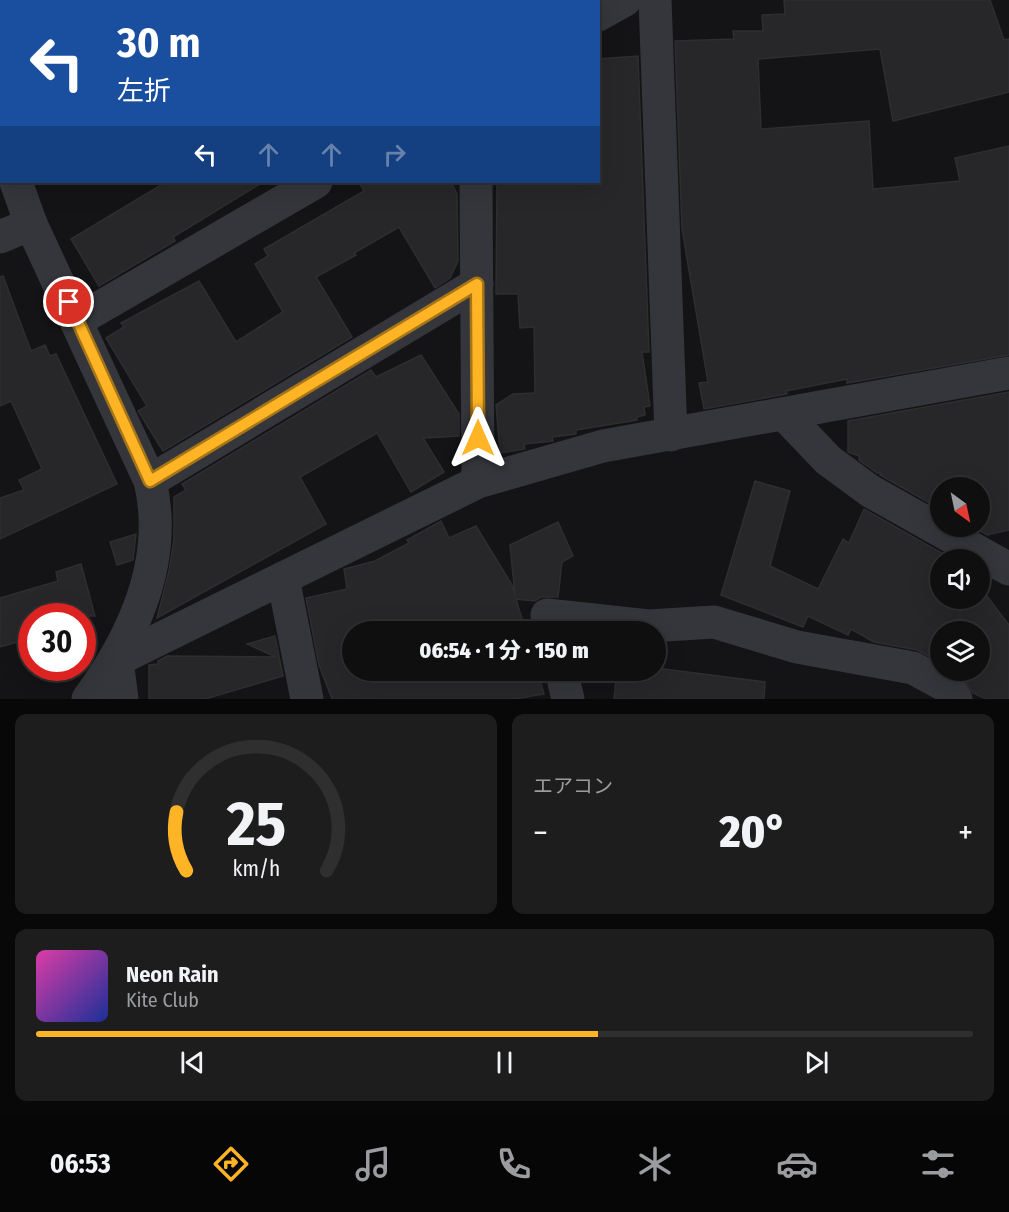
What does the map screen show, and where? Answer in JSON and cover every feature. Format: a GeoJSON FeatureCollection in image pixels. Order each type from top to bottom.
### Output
{"type":"FeatureCollection","features":[{"type":"Feature","properties":{"kind":"street"},"geometry":{"type":"LineString","coordinates":[[600,14],[625,0]]}},
{"type":"Feature","properties":{"kind":"street"},"geometry":{"type":"LineString","coordinates":[[654,0],[671,435]]}},
{"type":"Feature","properties":{"kind":"street"},"geometry":{"type":"LineString","coordinates":[[16,183],[31,224],[78,320],[150,481],[156,505],[148,580],[140,610],[117,660],[88,699]]}},
{"type":"Feature","properties":{"kind":"street"},"geometry":{"type":"LineString","coordinates":[[78,320],[314,183]]}},
{"type":"Feature","properties":{"kind":"street"},"geometry":{"type":"LineString","coordinates":[[476,183],[478,482]]}},
{"type":"Feature","properties":{"kind":"street"},"geometry":{"type":"LineString","coordinates":[[0,237],[31,224]]}},
{"type":"Feature","properties":{"kind":"street"},"geometry":{"type":"LineString","coordinates":[[150,481],[477,284]]}},
{"type":"Feature","properties":{"kind":"street"},"geometry":{"type":"LineString","coordinates":[[117,660],[478,482],[603,446],[1009,373]]}},
{"type":"Feature","properties":{"kind":"street"},"geometry":{"type":"LineString","coordinates":[[784,414],[828,460],[870,491],[1009,569]]}},
{"type":"Feature","properties":{"kind":"street"},"geometry":{"type":"LineString","coordinates":[[283,578],[308,699]]}},
{"type":"Feature","properties":{"kind":"street"},"geometry":{"type":"LineString","coordinates":[[548,621],[547,615],[603,621]]}},
{"type":"Feature","properties":{"kind":"street"},"geometry":{"type":"LineString","coordinates":[[666,625],[714,622],[797,647],[913,668],[948,687],[956,699]]}},
{"type":"Feature","properties":{"kind":"street"},"geometry":{"type":"LineString","coordinates":[[117,660],[122,699]]}},
{"type":"Feature","properties":{"kind":"street"},"geometry":{"type":"LineString","coordinates":[[564,681],[568,699]]}},
{"type":"Feature","properties":{"kind":"building"},"geometry":{"type":"Polygon","coordinates":[[[784,0],[990,0],[1004,40],[1009,39],[1009,92],[893,121],[880,49],[758,59],[761,129],[869,121],[873,189],[960,181],[955,158],[1009,146],[1009,355],[847,383],[847,379],[786,391],[787,394],[704,409],[699,383],[708,382],[682,229],[675,41],[734,39],[733,31],[763,31],[762,15],[785,14],[784,0]]]}},
{"type":"Feature","properties":{"kind":"building"},"geometry":{"type":"Polygon","coordinates":[[[638,56],[649,352],[642,352],[650,406],[644,407],[645,415],[637,417],[637,420],[576,430],[576,434],[552,437],[553,441],[524,444],[525,449],[500,453],[496,405],[513,394],[535,393],[534,327],[520,328],[518,294],[496,294],[497,183],[600,183],[600,59],[638,56]]]}},
{"type":"Feature","properties":{"kind":"building"},"geometry":{"type":"Polygon","coordinates":[[[164,183],[261,183],[173,237],[175,241],[99,286],[71,239],[164,183]]]}},
{"type":"Feature","properties":{"kind":"building"},"geometry":{"type":"Polygon","coordinates":[[[360,183],[452,183],[457,194],[458,261],[450,278],[435,288],[399,227],[354,253],[356,255],[316,277],[352,337],[163,451],[138,411],[147,406],[106,338],[124,327],[121,323],[199,281],[236,342],[283,312],[255,264],[268,256],[264,249],[364,191],[360,183]]]}},
{"type":"Feature","properties":{"kind":"building"},"geometry":{"type":"Polygon","coordinates":[[[3,276],[31,351],[45,345],[50,356],[56,354],[117,484],[0,539],[0,498],[24,490],[19,480],[42,469],[11,401],[0,406],[0,277],[3,276]]]}},
{"type":"Feature","properties":{"kind":"building"},"geometry":{"type":"Polygon","coordinates":[[[421,355],[459,414],[459,436],[423,438],[444,472],[411,492],[377,433],[300,477],[326,524],[157,618],[169,571],[174,539],[174,497],[186,490],[182,484],[371,370],[376,377],[421,355]]]}},
{"type":"Feature","properties":{"kind":"building"},"geometry":{"type":"Polygon","coordinates":[[[1009,392],[1009,530],[990,534],[990,477],[930,477],[930,503],[880,475],[881,473],[877,473],[859,460],[859,456],[848,452],[848,421],[1009,392]]]}},
{"type":"Feature","properties":{"kind":"building"},"geometry":{"type":"Polygon","coordinates":[[[755,481],[790,491],[770,566],[818,589],[843,539],[849,543],[864,509],[935,549],[930,549],[930,609],[990,609],[990,600],[1009,625],[1009,699],[986,699],[973,693],[965,681],[990,681],[990,621],[930,621],[930,657],[917,650],[874,642],[851,629],[848,635],[808,616],[803,627],[721,595],[755,481]]]}},
{"type":"Feature","properties":{"kind":"building"},"geometry":{"type":"Polygon","coordinates":[[[441,521],[449,538],[476,526],[512,585],[515,595],[510,545],[558,522],[573,556],[562,562],[558,597],[541,597],[535,601],[516,599],[523,621],[342,621],[342,681],[540,681],[544,694],[515,699],[332,699],[319,665],[306,598],[347,589],[344,569],[375,561],[409,543],[407,540],[441,521]]]}},
{"type":"Feature","properties":{"kind":"building"},"geometry":{"type":"Polygon","coordinates":[[[136,534],[133,560],[117,565],[110,542],[136,534]]]}},
{"type":"Feature","properties":{"kind":"building"},"geometry":{"type":"Polygon","coordinates":[[[81,564],[92,603],[18,603],[18,642],[0,647],[0,598],[58,581],[56,572],[81,564]]]}},
{"type":"Feature","properties":{"kind":"building"},"geometry":{"type":"Polygon","coordinates":[[[275,636],[283,676],[205,699],[149,699],[149,665],[158,664],[158,661],[167,656],[276,657],[247,644],[275,636]]]}},
{"type":"Feature","properties":{"kind":"building"},"geometry":{"type":"Polygon","coordinates":[[[666,669],[765,682],[764,699],[614,699],[616,681],[666,681],[666,669]]]}},
{"type":"Feature","properties":{"kind":"route"},"geometry":{"type":"LineString","coordinates":[[69,302],[150,481],[477,284],[478,438]]}}]}
